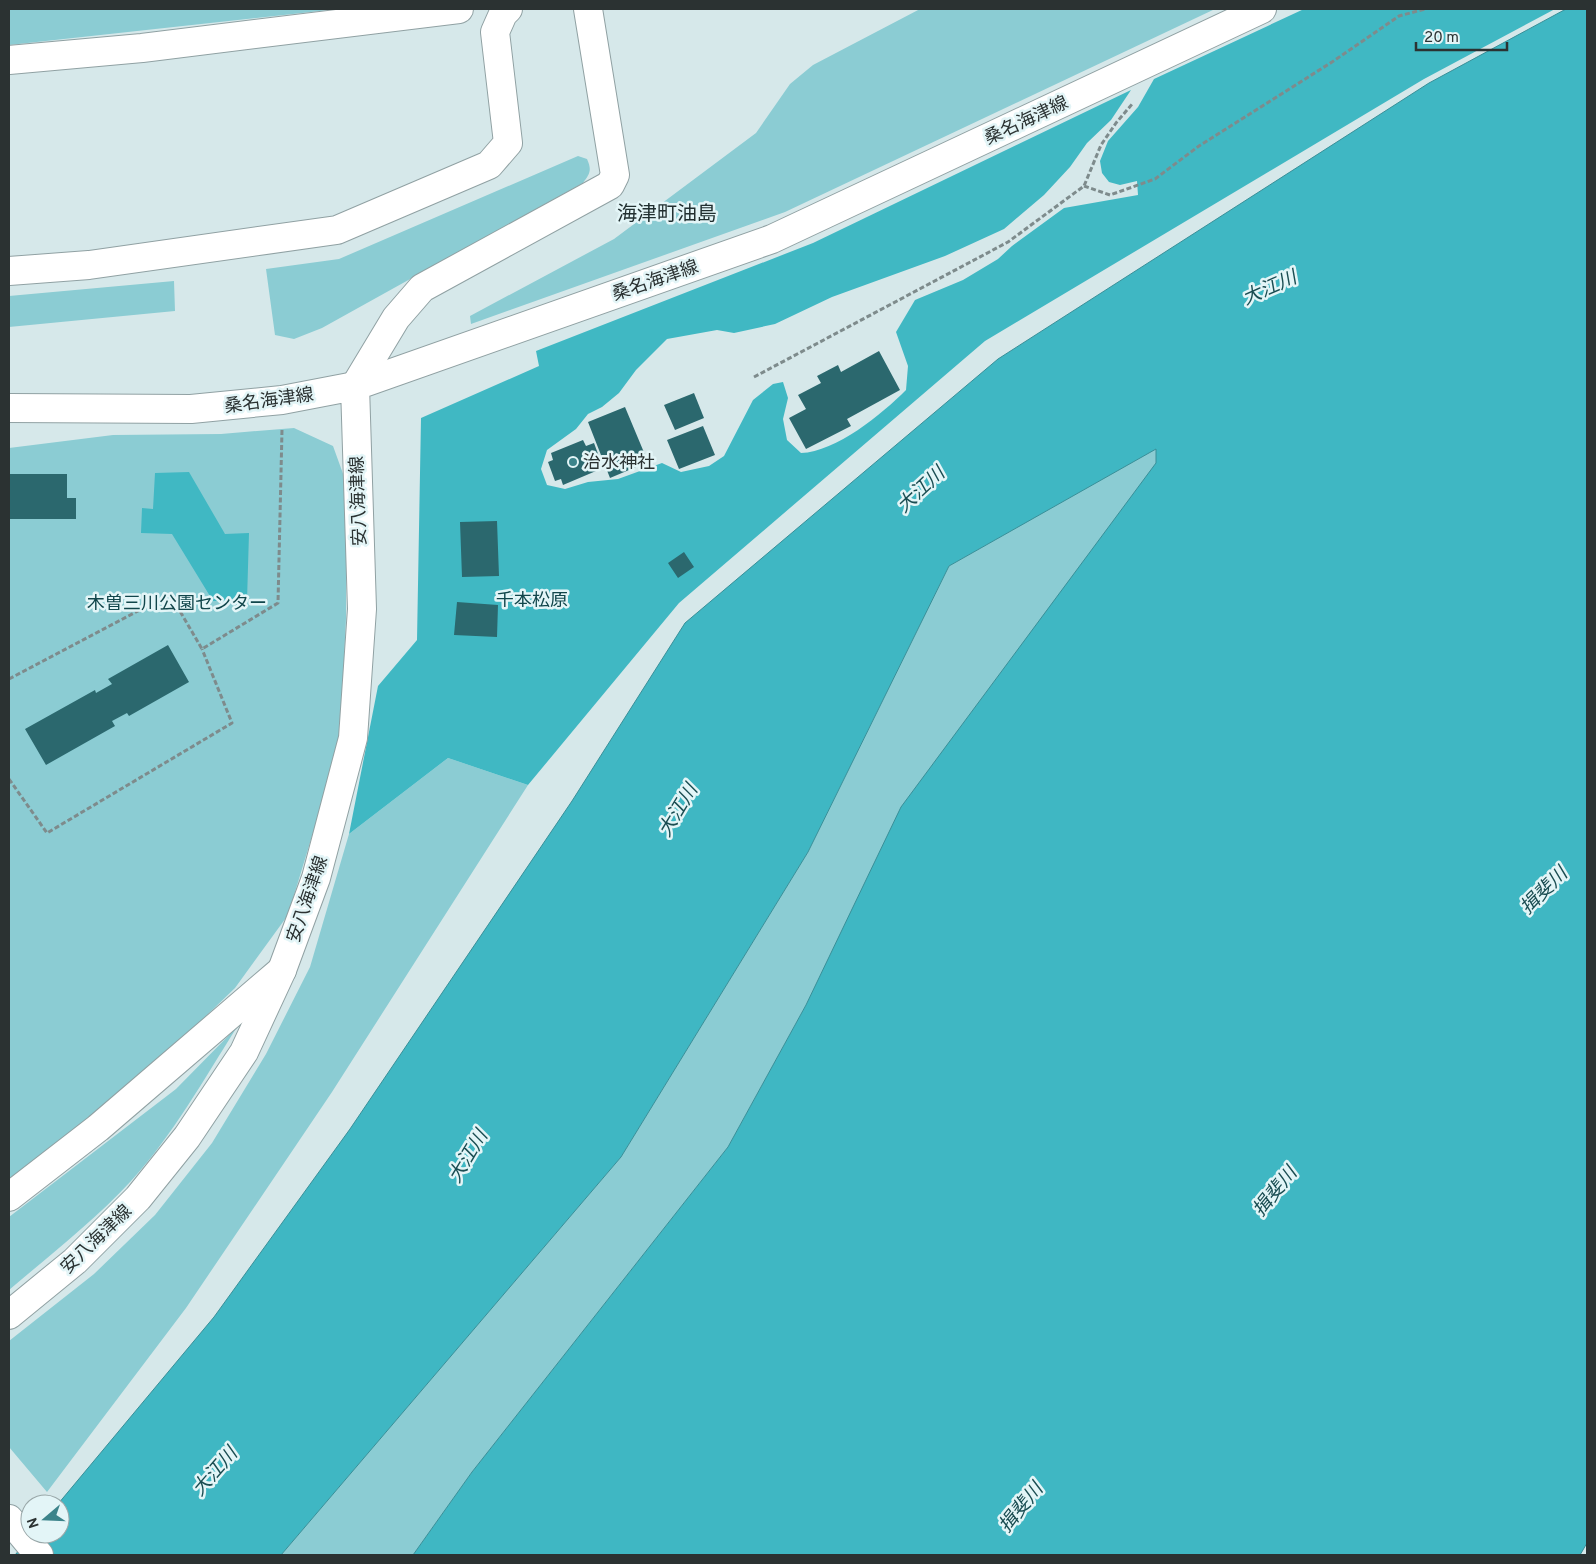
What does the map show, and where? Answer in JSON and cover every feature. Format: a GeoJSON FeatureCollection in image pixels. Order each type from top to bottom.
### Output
{"type":"FeatureCollection","features":[{"type":"Feature","properties":{"kind":"main road"},"geometry":{"type":"LineString","coordinates":[[9,60],[142,48],[459,9]]}},
{"type":"Feature","properties":{"kind":"main road"},"geometry":{"type":"LineString","coordinates":[[9,271],[89,265],[337,230],[489,165],[508,143],[495,32],[503,14],[508,9]]}},
{"type":"Feature","properties":{"kind":"main road"},"geometry":{"type":"LineString","coordinates":[[355,386],[396,318],[422,288],[610,185],[615,175],[588,9]]}},
{"type":"Feature","properties":{"kind":"main road","name":"桑名海津線"},"geometry":{"type":"LineString","coordinates":[[13,410],[191,409],[282,400],[355,386],[772,239],[1262,9]]}},
{"type":"Feature","properties":{"kind":"main road","name":"安八海津線"},"geometry":{"type":"LineString","coordinates":[[9,1315],[89,1247],[138,1198],[187,1138],[244,1052],[282,970],[316,878],[353,738],[362,609],[355,386]]}},
{"type":"Feature","properties":{"kind":"main road"},"geometry":{"type":"LineString","coordinates":[[9,1197],[98,1128],[282,970]]}},
{"type":"Feature","properties":{"kind":"main road"},"geometry":{"type":"LineString","coordinates":[[9,1519],[40,1555]]}},
{"type":"Feature","properties":{"kind":"path"},"geometry":{"type":"LineString","coordinates":[[1084,186],[1110,195],[1155,179],[1199,146],[1332,62],[1399,16],[1425,9]]}},
{"type":"Feature","properties":{"kind":"path"},"geometry":{"type":"LineString","coordinates":[[754,377],[1008,242],[1084,186],[1101,145],[1142,90],[1137,68]]}},
{"type":"Feature","properties":{"kind":"path"},"geometry":{"type":"LineString","coordinates":[[202,650],[278,603],[282,400]]}},
{"type":"Feature","properties":{"kind":"path"},"geometry":{"type":"LineString","coordinates":[[9,679],[170,594],[202,650],[232,723],[47,833],[9,779]]}},
{"type":"Feature","properties":{"kind":"green space"},"geometry":{"type":"Polygon","coordinates":[[[9,9],[338,9],[9,45],[9,9]]]}},
{"type":"Feature","properties":{"kind":"green space"},"geometry":{"type":"Polygon","coordinates":[[[920,9],[1215,9],[785,212],[471,324],[470,316],[614,239],[756,133],[790,84],[813,65],[920,9]]]}},
{"type":"Feature","properties":{"kind":"green space","name":"千本松原"},"geometry":{"type":"Polygon","coordinates":[[[1304,9],[1555,9],[1424,79],[985,341],[679,603],[528,785],[448,758],[349,834],[378,686],[417,640],[421,418],[539,366],[536,351],[813,243],[1131,90],[1111,120],[1087,143],[1070,167],[1044,195],[1004,229],[945,256],[832,297],[775,324],[734,333],[717,330],[667,339],[636,370],[619,393],[602,407],[588,414],[576,429],[547,450],[541,469],[547,485],[565,489],[588,482],[618,479],[662,463],[681,472],[709,466],[724,456],[753,400],[773,384],[783,382],[788,398],[783,419],[787,440],[801,453],[829,446],[858,430],[906,390],[908,366],[896,332],[915,300],[963,280],[998,259],[1012,246],[1064,208],[1138,195],[1137,181],[1120,185],[1109,182],[1102,173],[1100,161],[1108,141],[1138,107],[1154,79],[1304,9]]]}},
{"type":"Feature","properties":{"kind":"green space"},"geometry":{"type":"Polygon","coordinates":[[[578,156],[587,159],[590,169],[583,183],[322,328],[294,339],[275,335],[266,269],[339,259],[578,156]]]}},
{"type":"Feature","properties":{"kind":"green space"},"geometry":{"type":"Polygon","coordinates":[[[174,281],[175,311],[9,327],[9,296],[174,281]]]}},
{"type":"Feature","properties":{"kind":"green space","name":"木曽三川公園センター"},"geometry":{"type":"Polygon","coordinates":[[[294,428],[333,446],[346,482],[346,618],[340,744],[288,915],[235,988],[118,1101],[9,1179],[9,448],[113,435],[221,434],[294,428]]]}},
{"type":"Feature","properties":{"kind":"green space"},"geometry":{"type":"Polygon","coordinates":[[[1156,448],[1156,463],[806,1005],[728,1147],[472,1472],[413,1555],[281,1555],[621,1157],[808,852],[949,566],[1156,448]]]}},
{"type":"Feature","properties":{"kind":"green space"},"geometry":{"type":"Polygon","coordinates":[[[189,472],[225,534],[249,533],[247,601],[213,601],[172,534],[141,533],[142,508],[153,509],[155,473],[189,472]]]}},
{"type":"Feature","properties":{"kind":"green space"},"geometry":{"type":"Polygon","coordinates":[[[448,758],[528,785],[332,1092],[186,1308],[47,1492],[9,1447],[9,1341],[94,1274],[155,1215],[212,1143],[266,1054],[310,967],[349,834],[448,758]]]}},
{"type":"Feature","properties":{"kind":"green space"},"geometry":{"type":"Polygon","coordinates":[[[237,1027],[161,1145],[131,1181],[87,1224],[9,1290],[9,1217],[176,1089],[237,1027]]]}},
{"type":"Feature","properties":{"kind":"water"},"geometry":{"type":"Polygon","coordinates":[[[1566,9],[1587,9],[1587,1543],[1580,1555],[413,1555],[472,1472],[728,1147],[806,1005],[901,807],[1156,463],[1156,449],[949,566],[808,852],[621,1157],[281,1555],[15,1555],[24,1544],[70,1544],[70,1494],[66,1494],[214,1317],[350,1129],[572,801],[685,623],[998,359],[1429,83],[1566,9]]]}},
{"type":"Feature","properties":{"kind":"building"},"geometry":{"type":"Polygon","coordinates":[[[879,351],[900,390],[847,419],[851,426],[806,449],[789,418],[806,409],[798,395],[821,383],[817,376],[838,365],[841,372],[879,351]]]}},
{"type":"Feature","properties":{"kind":"building"},"geometry":{"type":"Polygon","coordinates":[[[694,393],[704,418],[675,430],[664,405],[694,393]]]}},
{"type":"Feature","properties":{"kind":"building"},"geometry":{"type":"Polygon","coordinates":[[[625,407],[648,462],[610,478],[588,422],[625,407]]]}},
{"type":"Feature","properties":{"kind":"building"},"geometry":{"type":"Polygon","coordinates":[[[703,426],[715,455],[679,469],[667,440],[703,426]]]}},
{"type":"Feature","properties":{"kind":"building"},"geometry":{"type":"Polygon","coordinates":[[[583,440],[586,446],[594,443],[601,462],[594,465],[596,471],[563,485],[561,479],[555,481],[548,462],[553,460],[551,453],[583,440]]]}},
{"type":"Feature","properties":{"kind":"building"},"geometry":{"type":"Polygon","coordinates":[[[9,474],[67,474],[67,498],[76,498],[76,519],[9,519],[9,474]]]}},
{"type":"Feature","properties":{"kind":"building"},"geometry":{"type":"Polygon","coordinates":[[[497,521],[499,576],[462,577],[460,522],[497,521]]]}},
{"type":"Feature","properties":{"kind":"building"},"geometry":{"type":"Polygon","coordinates":[[[684,552],[694,567],[678,578],[668,563],[684,552]]]}},
{"type":"Feature","properties":{"kind":"building"},"geometry":{"type":"Polygon","coordinates":[[[457,602],[498,605],[497,637],[454,635],[457,602]]]}},
{"type":"Feature","properties":{"kind":"building"},"geometry":{"type":"Polygon","coordinates":[[[168,645],[189,682],[129,716],[127,713],[112,721],[115,726],[46,765],[25,729],[95,690],[96,693],[112,684],[108,679],[168,645]]]}},
{"type":"Feature","properties":{"kind":"place","name":"治水神社"},"geometry":{"type":"Point","coordinates":[573,462]}},
{"type":"Feature","properties":{"kind":"district","name":"海津町油島"},"geometry":{"type":"Point","coordinates":[667,213]}},
{"type":"Feature","properties":{"kind":"water label","name":"大江川"},"geometry":{"type":"Point","coordinates":[1269,287]}},
{"type":"Feature","properties":{"kind":"water label","name":"大江川"},"geometry":{"type":"Point","coordinates":[920,489]}},
{"type":"Feature","properties":{"kind":"water label","name":"大江川"},"geometry":{"type":"Point","coordinates":[677,810]}},
{"type":"Feature","properties":{"kind":"water label","name":"揖斐川"},"geometry":{"type":"Point","coordinates":[1543,890]}},
{"type":"Feature","properties":{"kind":"water label","name":"大江川"},"geometry":{"type":"Point","coordinates":[467,1156]}},
{"type":"Feature","properties":{"kind":"water label","name":"揖斐川"},"geometry":{"type":"Point","coordinates":[1274,1191]}},
{"type":"Feature","properties":{"kind":"water label","name":"大江川"},"geometry":{"type":"Point","coordinates":[214,1471]}},
{"type":"Feature","properties":{"kind":"water label","name":"揖斐川"},"geometry":{"type":"Point","coordinates":[1020,1507]}}]}
